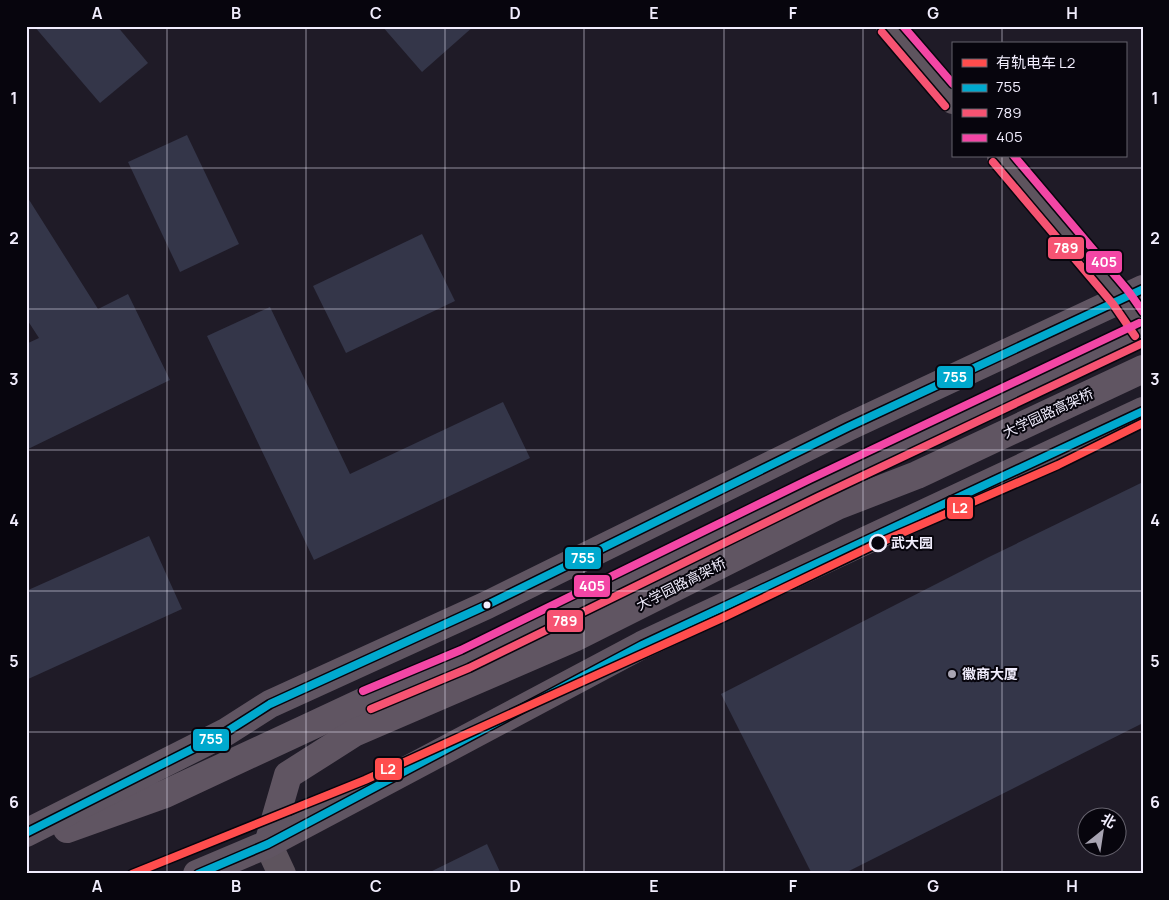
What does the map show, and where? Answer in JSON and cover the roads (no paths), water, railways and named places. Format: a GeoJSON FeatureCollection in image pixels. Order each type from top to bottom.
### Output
{"type":"FeatureCollection","features":[{"type":"Feature","properties":{"kind":"main road"},"geometry":{"type":"LineString","coordinates":[[26,833],[226,732],[270,704],[487,605],[848,427],[1132,293]]}},
{"type":"Feature","properties":{"kind":"main road"},"geometry":{"type":"LineString","coordinates":[[26,844],[165,794],[374,711],[465,659],[814,488],[1143,331]]}},
{"type":"Feature","properties":{"kind":"main road","name":"大学园路高架桥"},"geometry":{"type":"LineString","coordinates":[[268,844],[288,775],[354,733],[374,711],[574,638],[837,506],[917,475],[1143,368]]}},
{"type":"Feature","properties":{"kind":"main road"},"geometry":{"type":"LineString","coordinates":[[197,874],[268,844],[642,645],[1143,411]]}},
{"type":"Feature","properties":{"kind":"street"},"geometry":{"type":"LineString","coordinates":[[890,26],[952,99]]}},
{"type":"Feature","properties":{"kind":"street"},"geometry":{"type":"LineString","coordinates":[[1002,158],[1132,293],[1143,331]]}},
{"type":"Feature","properties":{"kind":"street"},"geometry":{"type":"LineString","coordinates":[[268,844],[282,874]]}},
{"type":"Feature","properties":{"kind":"tram line","name":"L2"},"geometry":{"type":"LineString","coordinates":[[132,874],[365,780],[722,618],[872,546],[1058,465],[1143,423]]}},
{"type":"Feature","properties":{"kind":"place","name":"武大园"},"geometry":{"type":"Point","coordinates":[878,543]}},
{"type":"Feature","properties":{"kind":"place","name":"徽商大厦"},"geometry":{"type":"Point","coordinates":[952,674]}}]}
